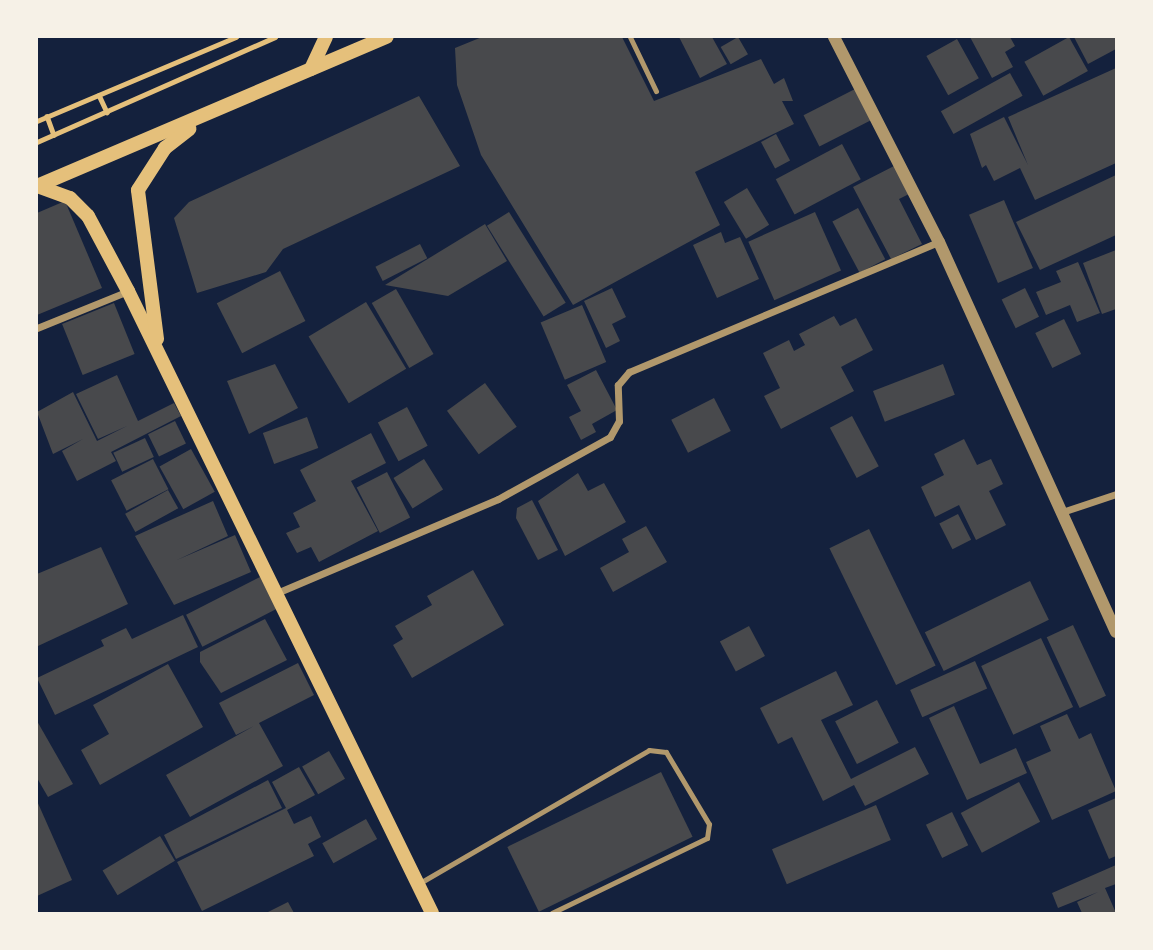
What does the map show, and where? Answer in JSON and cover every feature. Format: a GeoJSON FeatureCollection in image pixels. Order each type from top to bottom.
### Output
{"type":"FeatureCollection","features":[{"type":"Feature","properties":{"kind":"main road"},"geometry":{"type":"LineString","coordinates":[[311,69],[326,37]]}},
{"type":"Feature","properties":{"kind":"main road"},"geometry":{"type":"LineString","coordinates":[[37,186],[387,37]]}},
{"type":"Feature","properties":{"kind":"main road"},"geometry":{"type":"LineString","coordinates":[[162,358],[140,241],[138,190],[165,148],[204,117]]}},
{"type":"Feature","properties":{"kind":"main road"},"geometry":{"type":"LineString","coordinates":[[37,186],[70,198],[88,216],[279,593],[432,913]]}},
{"type":"Feature","properties":{"kind":"street"},"geometry":{"type":"LineString","coordinates":[[834,37],[939,242],[1116,632]]}},
{"type":"Feature","properties":{"kind":"street"},"geometry":{"type":"LineString","coordinates":[[279,593],[498,499],[610,437],[619,421],[618,385],[629,372],[939,242]]}},
{"type":"Feature","properties":{"kind":"street"},"geometry":{"type":"LineString","coordinates":[[37,328],[128,291]]}},
{"type":"Feature","properties":{"kind":"street"},"geometry":{"type":"LineString","coordinates":[[1062,512],[1116,494]]}},
{"type":"Feature","properties":{"kind":"lane"},"geometry":{"type":"LineString","coordinates":[[630,37],[656,91]]}},
{"type":"Feature","properties":{"kind":"lane"},"geometry":{"type":"LineString","coordinates":[[418,884],[649,750],[666,751],[709,824],[708,838],[552,913]]}},
{"type":"Feature","properties":{"kind":"path"},"geometry":{"type":"LineString","coordinates":[[37,121],[236,37]]}},
{"type":"Feature","properties":{"kind":"path"},"geometry":{"type":"LineString","coordinates":[[37,142],[275,37]]}},
{"type":"Feature","properties":{"kind":"path"},"geometry":{"type":"LineString","coordinates":[[99,95],[107,112]]}},
{"type":"Feature","properties":{"kind":"path"},"geometry":{"type":"LineString","coordinates":[[47,116],[54,135]]}},
{"type":"Feature","properties":{"kind":"building"},"geometry":{"type":"Polygon","coordinates":[[[482,37],[622,37],[654,101],[761,59],[774,84],[784,78],[793,101],[782,101],[794,124],[695,172],[720,225],[573,305],[481,155],[457,85],[455,48],[482,37]]]}},
{"type":"Feature","properties":{"kind":"building"},"geometry":{"type":"Polygon","coordinates":[[[679,37],[712,37],[727,64],[700,78],[679,37]]]}},
{"type":"Feature","properties":{"kind":"building"},"geometry":{"type":"Polygon","coordinates":[[[738,37],[748,54],[731,64],[721,47],[738,37]]]}},
{"type":"Feature","properties":{"kind":"building"},"geometry":{"type":"Polygon","coordinates":[[[970,37],[1010,37],[1015,46],[1005,52],[1013,67],[992,78],[970,37]]]}},
{"type":"Feature","properties":{"kind":"building"},"geometry":{"type":"Polygon","coordinates":[[[1069,37],[1088,71],[1043,96],[1024,62],[1069,37]]]}},
{"type":"Feature","properties":{"kind":"building"},"geometry":{"type":"Polygon","coordinates":[[[1074,37],[1116,37],[1116,49],[1088,64],[1074,37]]]}},
{"type":"Feature","properties":{"kind":"building"},"geometry":{"type":"Polygon","coordinates":[[[957,39],[979,78],[948,95],[926,56],[957,39]]]}},
{"type":"Feature","properties":{"kind":"building"},"geometry":{"type":"Polygon","coordinates":[[[1116,68],[1116,163],[1035,200],[1020,168],[994,181],[986,165],[982,168],[970,134],[1004,117],[1028,165],[1008,117],[1116,68]]]}},
{"type":"Feature","properties":{"kind":"building"},"geometry":{"type":"Polygon","coordinates":[[[1010,73],[1023,96],[954,134],[941,111],[1010,73]]]}},
{"type":"Feature","properties":{"kind":"building"},"geometry":{"type":"Polygon","coordinates":[[[857,88],[873,119],[819,146],[804,115],[857,88]]]}},
{"type":"Feature","properties":{"kind":"building"},"geometry":{"type":"Polygon","coordinates":[[[419,96],[460,166],[283,249],[266,272],[197,293],[174,218],[189,202],[419,96]]]}},
{"type":"Feature","properties":{"kind":"building"},"geometry":{"type":"Polygon","coordinates":[[[776,134],[790,160],[775,168],[761,142],[776,134]]]}},
{"type":"Feature","properties":{"kind":"building"},"geometry":{"type":"Polygon","coordinates":[[[842,144],[861,179],[795,215],[776,179],[842,144]]]}},
{"type":"Feature","properties":{"kind":"building"},"geometry":{"type":"Polygon","coordinates":[[[896,165],[911,193],[899,199],[922,244],[891,259],[853,187],[896,165]]]}},
{"type":"Feature","properties":{"kind":"building"},"geometry":{"type":"Polygon","coordinates":[[[1116,175],[1116,235],[1040,270],[1016,222],[1116,175]]]}},
{"type":"Feature","properties":{"kind":"building"},"geometry":{"type":"Polygon","coordinates":[[[747,188],[769,225],[746,239],[724,202],[747,188]]]}},
{"type":"Feature","properties":{"kind":"building"},"geometry":{"type":"Polygon","coordinates":[[[1004,200],[1033,268],[998,283],[969,215],[1004,200]]]}},
{"type":"Feature","properties":{"kind":"building"},"geometry":{"type":"Polygon","coordinates":[[[65,201],[102,288],[37,315],[37,213],[65,201]]]}},
{"type":"Feature","properties":{"kind":"building"},"geometry":{"type":"Polygon","coordinates":[[[858,208],[885,259],[860,273],[832,222],[858,208]]]}},
{"type":"Feature","properties":{"kind":"building"},"geometry":{"type":"Polygon","coordinates":[[[509,212],[566,303],[544,317],[487,226],[509,212]]]}},
{"type":"Feature","properties":{"kind":"building"},"geometry":{"type":"Polygon","coordinates":[[[815,212],[841,270],[774,300],[748,242],[815,212]]]}},
{"type":"Feature","properties":{"kind":"building"},"geometry":{"type":"Polygon","coordinates":[[[485,224],[507,261],[448,296],[385,285],[485,224]]]}},
{"type":"Feature","properties":{"kind":"building"},"geometry":{"type":"Polygon","coordinates":[[[721,232],[725,243],[740,237],[759,279],[717,298],[693,245],[721,232]]]}},
{"type":"Feature","properties":{"kind":"building"},"geometry":{"type":"Polygon","coordinates":[[[420,244],[427,258],[383,281],[375,267],[420,244]]]}},
{"type":"Feature","properties":{"kind":"building"},"geometry":{"type":"Polygon","coordinates":[[[1116,250],[1116,309],[1102,314],[1083,263],[1116,250]]]}},
{"type":"Feature","properties":{"kind":"building"},"geometry":{"type":"Polygon","coordinates":[[[1078,262],[1100,313],[1077,322],[1070,305],[1046,315],[1036,292],[1061,282],[1056,271],[1078,262]]]}},
{"type":"Feature","properties":{"kind":"building"},"geometry":{"type":"Polygon","coordinates":[[[280,271],[305,321],[242,353],[217,303],[280,271]]]}},
{"type":"Feature","properties":{"kind":"building"},"geometry":{"type":"Polygon","coordinates":[[[612,288],[626,317],[612,324],[620,341],[606,348],[584,301],[612,288]]]}},
{"type":"Feature","properties":{"kind":"building"},"geometry":{"type":"Polygon","coordinates":[[[1025,288],[1039,317],[1016,328],[1002,299],[1025,288]]]}},
{"type":"Feature","properties":{"kind":"building"},"geometry":{"type":"Polygon","coordinates":[[[396,289],[434,354],[409,368],[372,303],[396,289]]]}},
{"type":"Feature","properties":{"kind":"building"},"geometry":{"type":"Polygon","coordinates":[[[366,302],[406,369],[349,403],[309,337],[366,302]]]}},
{"type":"Feature","properties":{"kind":"building"},"geometry":{"type":"Polygon","coordinates":[[[114,303],[135,354],[83,375],[62,324],[114,303]]]}},
{"type":"Feature","properties":{"kind":"building"},"geometry":{"type":"Polygon","coordinates":[[[582,305],[606,362],[565,380],[541,323],[582,305]]]}},
{"type":"Feature","properties":{"kind":"building"},"geometry":{"type":"Polygon","coordinates":[[[834,316],[840,326],[856,318],[873,350],[841,367],[854,391],[781,429],[764,396],[780,388],[763,353],[789,340],[794,351],[805,345],[799,334],[834,316]]]}},
{"type":"Feature","properties":{"kind":"building"},"geometry":{"type":"Polygon","coordinates":[[[1064,319],[1081,354],[1052,368],[1035,333],[1064,319]]]}},
{"type":"Feature","properties":{"kind":"building"},"geometry":{"type":"Polygon","coordinates":[[[275,364],[298,408],[249,434],[227,381],[275,364]]]}},
{"type":"Feature","properties":{"kind":"building"},"geometry":{"type":"Polygon","coordinates":[[[943,364],[955,395],[885,422],[873,391],[943,364]]]}},
{"type":"Feature","properties":{"kind":"building"},"geometry":{"type":"Polygon","coordinates":[[[596,370],[617,410],[592,424],[596,432],[581,440],[569,417],[581,411],[567,385],[596,370]]]}},
{"type":"Feature","properties":{"kind":"building"},"geometry":{"type":"Polygon","coordinates":[[[117,375],[138,421],[174,403],[181,416],[111,452],[116,461],[77,481],[62,451],[83,439],[53,454],[37,412],[73,392],[97,441],[127,426],[98,439],[76,394],[117,375]]]}},
{"type":"Feature","properties":{"kind":"building"},"geometry":{"type":"Polygon","coordinates":[[[485,383],[517,427],[479,454],[447,411],[485,383]]]}},
{"type":"Feature","properties":{"kind":"building"},"geometry":{"type":"Polygon","coordinates":[[[714,398],[731,431],[688,453],[671,420],[714,398]]]}},
{"type":"Feature","properties":{"kind":"building"},"geometry":{"type":"Polygon","coordinates":[[[407,407],[428,446],[399,461],[378,422],[407,407]]]}},
{"type":"Feature","properties":{"kind":"building"},"geometry":{"type":"Polygon","coordinates":[[[852,416],[879,466],[857,478],[830,428],[852,416]]]}},
{"type":"Feature","properties":{"kind":"building"},"geometry":{"type":"Polygon","coordinates":[[[307,417],[318,448],[274,464],[263,433],[307,417]]]}},
{"type":"Feature","properties":{"kind":"building"},"geometry":{"type":"Polygon","coordinates":[[[175,421],[186,443],[159,457],[148,434],[175,421]]]}},
{"type":"Feature","properties":{"kind":"building"},"geometry":{"type":"Polygon","coordinates":[[[371,433],[386,463],[351,481],[378,531],[319,562],[311,547],[297,553],[286,533],[300,527],[293,513],[316,501],[300,470],[371,433]]]}},
{"type":"Feature","properties":{"kind":"building"},"geometry":{"type":"Polygon","coordinates":[[[145,438],[154,457],[122,472],[113,453],[145,438]]]}},
{"type":"Feature","properties":{"kind":"building"},"geometry":{"type":"Polygon","coordinates":[[[964,439],[977,465],[991,459],[1003,484],[989,491],[1006,525],[976,540],[959,505],[935,517],[921,487],[944,475],[934,454],[964,439]]]}},
{"type":"Feature","properties":{"kind":"building"},"geometry":{"type":"Polygon","coordinates":[[[191,449],[215,492],[183,509],[160,466],[191,449]]]}},
{"type":"Feature","properties":{"kind":"building"},"geometry":{"type":"Polygon","coordinates":[[[153,459],[168,489],[127,511],[111,480],[153,459]]]}},
{"type":"Feature","properties":{"kind":"building"},"geometry":{"type":"Polygon","coordinates":[[[424,459],[443,490],[413,509],[393,478],[424,459]]]}},
{"type":"Feature","properties":{"kind":"building"},"geometry":{"type":"Polygon","coordinates":[[[387,472],[410,517],[380,533],[357,487],[387,472]]]}},
{"type":"Feature","properties":{"kind":"building"},"geometry":{"type":"Polygon","coordinates":[[[578,473],[588,491],[604,483],[626,522],[565,556],[538,501],[578,473]]]}},
{"type":"Feature","properties":{"kind":"building"},"geometry":{"type":"Polygon","coordinates":[[[168,490],[178,508],[135,532],[125,514],[168,490]]]}},
{"type":"Feature","properties":{"kind":"building"},"geometry":{"type":"Polygon","coordinates":[[[532,500],[558,550],[538,560],[516,518],[517,508],[532,500]]]}},
{"type":"Feature","properties":{"kind":"building"},"geometry":{"type":"Polygon","coordinates":[[[213,501],[228,536],[177,560],[235,535],[251,572],[174,605],[135,536],[213,501]]]}},
{"type":"Feature","properties":{"kind":"building"},"geometry":{"type":"Polygon","coordinates":[[[958,514],[971,540],[952,549],[939,524],[958,514]]]}},
{"type":"Feature","properties":{"kind":"building"},"geometry":{"type":"Polygon","coordinates":[[[646,526],[667,562],[613,592],[600,568],[629,552],[622,539],[646,526]]]}},
{"type":"Feature","properties":{"kind":"building"},"geometry":{"type":"Polygon","coordinates":[[[869,529],[936,666],[896,685],[829,548],[869,529]]]}},
{"type":"Feature","properties":{"kind":"building"},"geometry":{"type":"Polygon","coordinates":[[[101,547],[128,604],[38,646],[37,574],[101,547]]]}},
{"type":"Feature","properties":{"kind":"building"},"geometry":{"type":"Polygon","coordinates":[[[473,570],[504,625],[412,678],[393,645],[403,639],[395,626],[432,605],[427,596],[473,570]]]}},
{"type":"Feature","properties":{"kind":"building"},"geometry":{"type":"Polygon","coordinates":[[[260,577],[276,609],[202,647],[186,615],[260,577]]]}},
{"type":"Feature","properties":{"kind":"building"},"geometry":{"type":"Polygon","coordinates":[[[1030,581],[1049,620],[944,671],[925,632],[1030,581]]]}},
{"type":"Feature","properties":{"kind":"building"},"geometry":{"type":"Polygon","coordinates":[[[183,615],[198,647],[55,715],[37,678],[104,646],[101,640],[126,628],[132,639],[183,615]]]}},
{"type":"Feature","properties":{"kind":"building"},"geometry":{"type":"Polygon","coordinates":[[[265,619],[287,660],[221,693],[200,662],[200,652],[265,619]]]}},
{"type":"Feature","properties":{"kind":"building"},"geometry":{"type":"Polygon","coordinates":[[[1073,625],[1106,696],[1080,708],[1047,637],[1073,625]]]}},
{"type":"Feature","properties":{"kind":"building"},"geometry":{"type":"Polygon","coordinates":[[[749,626],[765,656],[736,672],[720,641],[749,626]]]}},
{"type":"Feature","properties":{"kind":"building"},"geometry":{"type":"Polygon","coordinates":[[[1041,638],[1073,707],[1013,735],[981,666],[1041,638]]]}},
{"type":"Feature","properties":{"kind":"building"},"geometry":{"type":"Polygon","coordinates":[[[975,661],[987,688],[922,717],[910,690],[975,661]]]}},
{"type":"Feature","properties":{"kind":"building"},"geometry":{"type":"Polygon","coordinates":[[[298,663],[314,695],[259,723],[283,766],[190,817],[166,775],[254,726],[236,735],[219,703],[298,663]]]}},
{"type":"Feature","properties":{"kind":"building"},"geometry":{"type":"Polygon","coordinates":[[[168,664],[203,727],[100,785],[81,750],[109,734],[93,705],[168,664]]]}},
{"type":"Feature","properties":{"kind":"building"},"geometry":{"type":"Polygon","coordinates":[[[836,671],[853,705],[821,720],[851,779],[915,747],[929,774],[865,806],[854,785],[823,801],[792,737],[778,744],[760,708],[836,671]]]}},
{"type":"Feature","properties":{"kind":"building"},"geometry":{"type":"Polygon","coordinates":[[[877,700],[899,743],[857,764],[835,721],[877,700]]]}},
{"type":"Feature","properties":{"kind":"building"},"geometry":{"type":"Polygon","coordinates":[[[954,706],[980,764],[1016,748],[1027,773],[967,800],[929,718],[954,706]]]}},
{"type":"Feature","properties":{"kind":"building"},"geometry":{"type":"Polygon","coordinates":[[[1067,714],[1079,739],[1091,733],[1116,791],[1052,820],[1026,762],[1051,751],[1040,726],[1067,714]]]}},
{"type":"Feature","properties":{"kind":"building"},"geometry":{"type":"Polygon","coordinates":[[[37,721],[73,784],[48,797],[37,778],[37,721]]]}},
{"type":"Feature","properties":{"kind":"building"},"geometry":{"type":"Polygon","coordinates":[[[329,751],[345,779],[318,794],[302,766],[329,751]]]}},
{"type":"Feature","properties":{"kind":"building"},"geometry":{"type":"Polygon","coordinates":[[[299,767],[315,795],[287,810],[294,824],[311,816],[321,837],[308,844],[314,856],[202,911],[177,862],[286,808],[272,782],[299,767]]]}},
{"type":"Feature","properties":{"kind":"building"},"geometry":{"type":"Polygon","coordinates":[[[661,772],[693,837],[539,912],[507,847],[661,772]]]}},
{"type":"Feature","properties":{"kind":"building"},"geometry":{"type":"Polygon","coordinates":[[[268,780],[282,808],[176,859],[164,835],[268,780]]]}},
{"type":"Feature","properties":{"kind":"building"},"geometry":{"type":"Polygon","coordinates":[[[1019,782],[1040,822],[982,853],[961,813],[1019,782]]]}},
{"type":"Feature","properties":{"kind":"building"},"geometry":{"type":"Polygon","coordinates":[[[1116,798],[1116,856],[1109,859],[1088,810],[1116,798]]]}},
{"type":"Feature","properties":{"kind":"building"},"geometry":{"type":"Polygon","coordinates":[[[37,801],[72,880],[37,896],[37,801]]]}},
{"type":"Feature","properties":{"kind":"building"},"geometry":{"type":"Polygon","coordinates":[[[876,805],[891,840],[787,884],[772,849],[876,805]]]}},
{"type":"Feature","properties":{"kind":"building"},"geometry":{"type":"Polygon","coordinates":[[[952,812],[968,845],[942,858],[926,825],[952,812]]]}},
{"type":"Feature","properties":{"kind":"building"},"geometry":{"type":"Polygon","coordinates":[[[366,819],[377,839],[333,863],[322,843],[366,819]]]}},
{"type":"Feature","properties":{"kind":"building"},"geometry":{"type":"Polygon","coordinates":[[[160,836],[175,861],[118,895],[103,871],[160,836]]]}},
{"type":"Feature","properties":{"kind":"building"},"geometry":{"type":"Polygon","coordinates":[[[1116,865],[1116,884],[1105,888],[1116,913],[1082,913],[1077,902],[1098,892],[1058,908],[1052,893],[1116,865]]]}},
{"type":"Feature","properties":{"kind":"building"},"geometry":{"type":"Polygon","coordinates":[[[288,902],[294,913],[266,913],[288,902]]]}}]}
